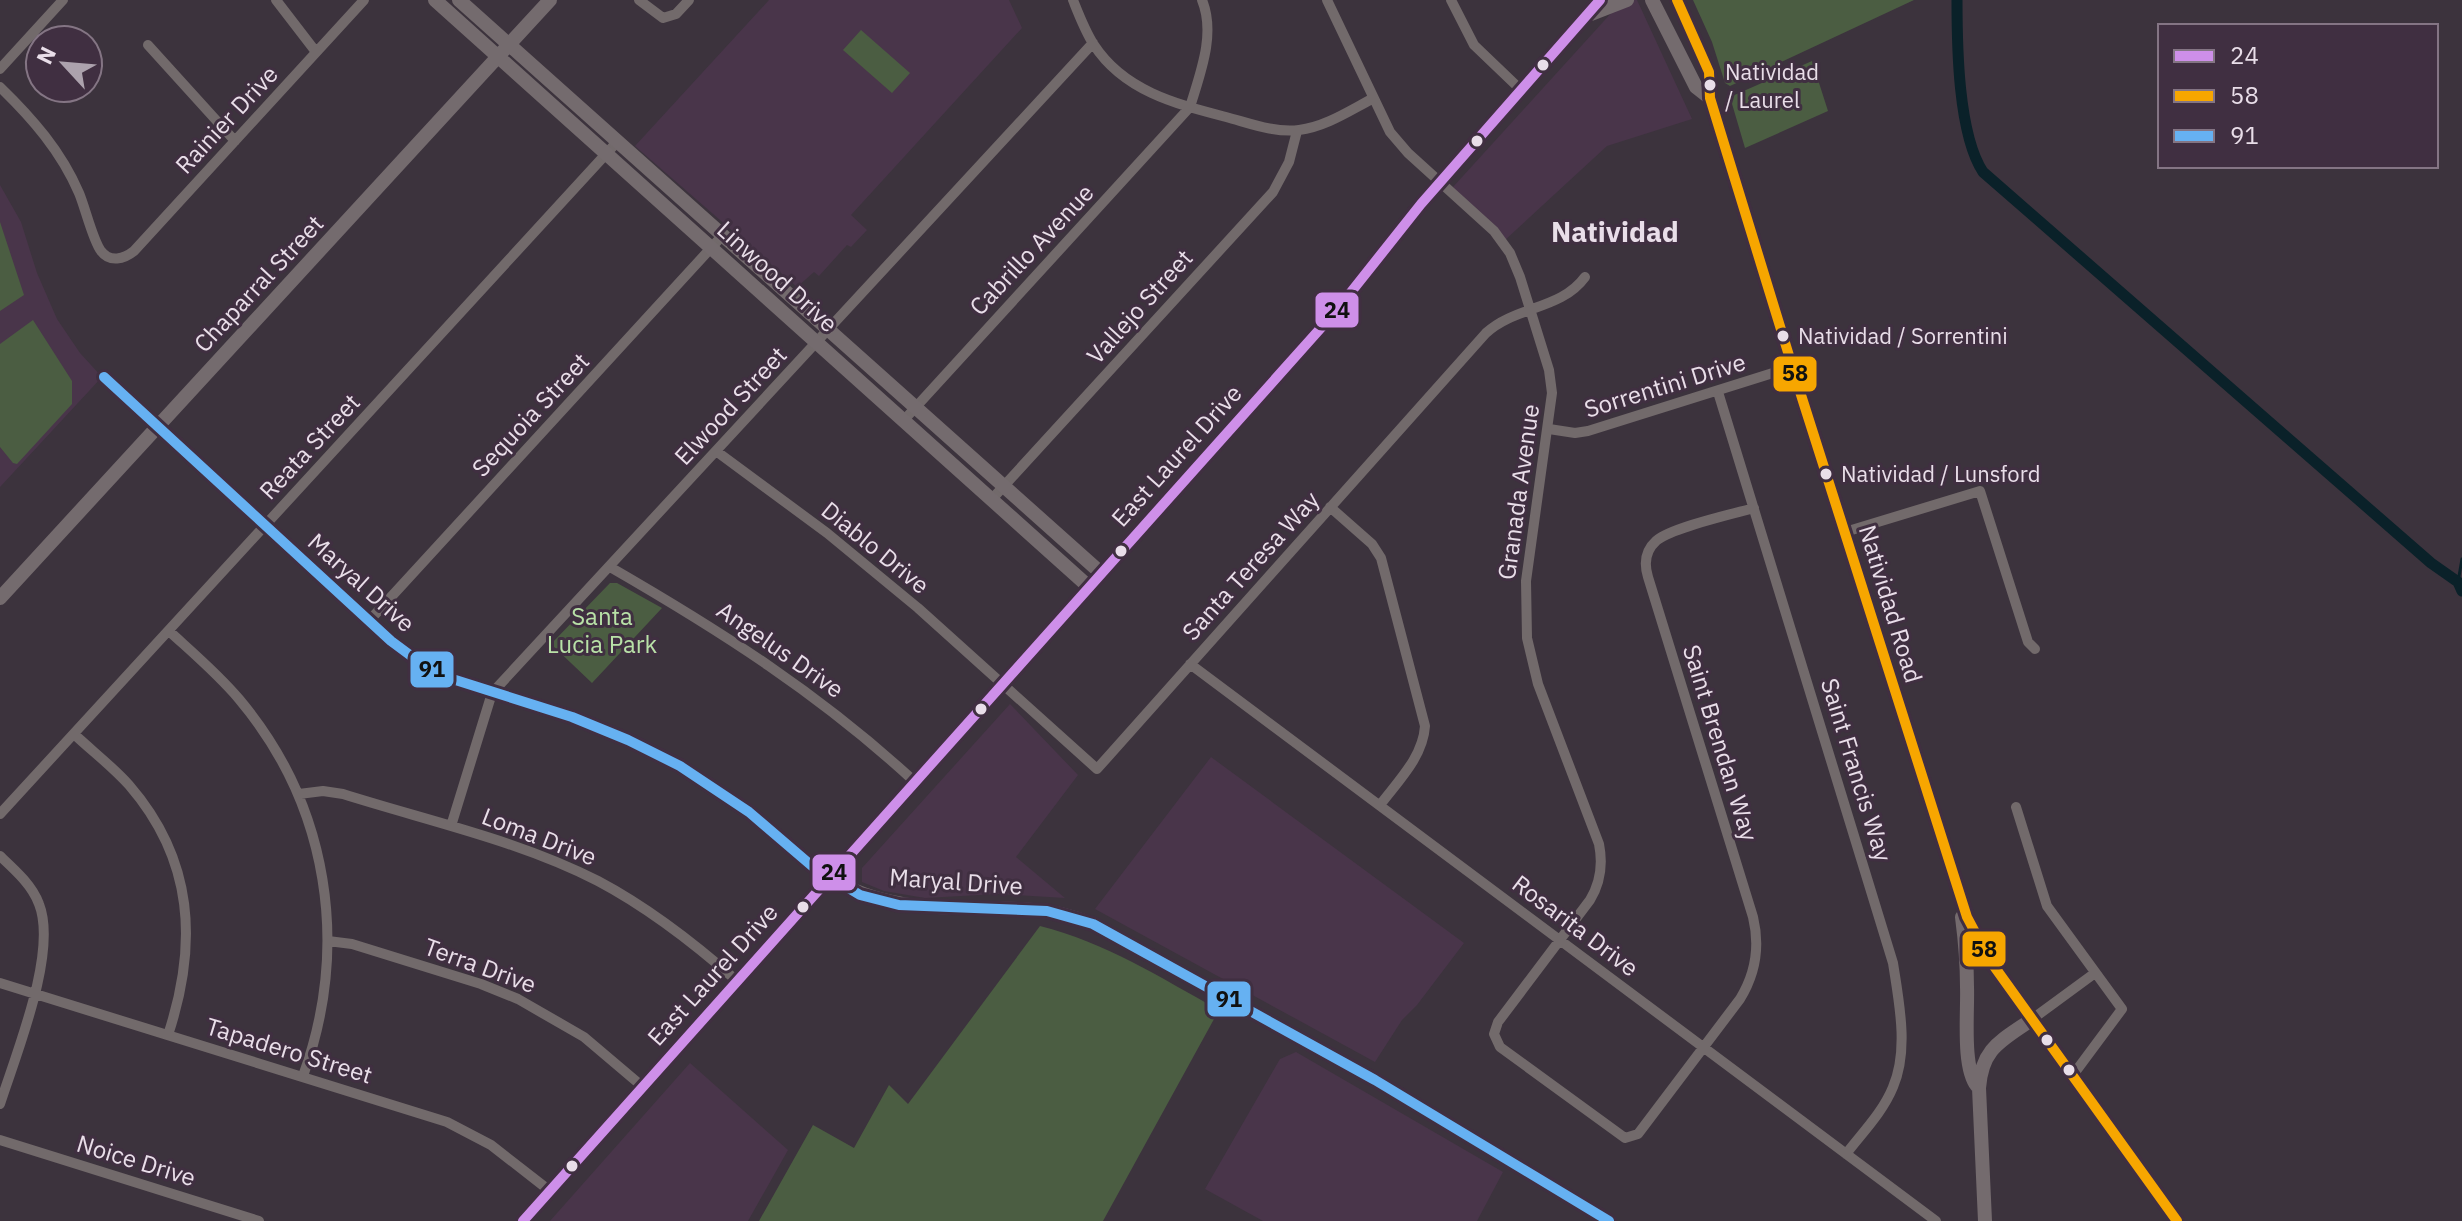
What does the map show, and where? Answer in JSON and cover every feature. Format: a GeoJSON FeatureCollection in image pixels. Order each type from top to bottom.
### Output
{"type":"FeatureCollection","features":[{"type":"Feature","properties":{"kind":"main road","name":"Linwood Drive"},"geometry":{"type":"LineString","coordinates":[[435,0],[816,342],[1003,487],[1101,573]]}},
{"type":"Feature","properties":{"kind":"main road","name":"Linwood Drive"},"geometry":{"type":"LineString","coordinates":[[459,0],[827,330],[992,499],[1089,587]]}},
{"type":"Feature","properties":{"kind":"main road","name":"Chaparral Street"},"geometry":{"type":"LineString","coordinates":[[0,598],[550,0]]}},
{"type":"Feature","properties":{"kind":"main road"},"geometry":{"type":"LineString","coordinates":[[1584,18],[1627,0]]}},
{"type":"Feature","properties":{"kind":"main road"},"geometry":{"type":"LineString","coordinates":[[1638,0],[1659,16]]}},
{"type":"Feature","properties":{"kind":"main road","name":"Natividad Road"},"geometry":{"type":"LineString","coordinates":[[1652,0],[1696,87],[1710,98]]}},
{"type":"Feature","properties":{"kind":"main road","name":"Natividad Road"},"geometry":{"type":"LineString","coordinates":[[1677,0],[1709,72],[1710,98],[1958,893]]}},
{"type":"Feature","properties":{"kind":"main road","name":"East Laurel Drive"},"geometry":{"type":"LineString","coordinates":[[523,1221],[1336,311],[1440,182],[1595,2]]}},
{"type":"Feature","properties":{"kind":"main road","name":"Maryal Drive"},"geometry":{"type":"LineString","coordinates":[[830,878],[860,895],[899,905],[1034,910],[1093,924],[1375,1080],[1609,1221]]}},
{"type":"Feature","properties":{"kind":"main road"},"geometry":{"type":"LineString","coordinates":[[1958,893],[1979,941],[2031,1020],[2177,1221]]}},
{"type":"Feature","properties":{"kind":"main road"},"geometry":{"type":"LineString","coordinates":[[1958,893],[1966,960],[1969,1063],[1974,1083],[1979,1088]]}},
{"type":"Feature","properties":{"kind":"main road"},"geometry":{"type":"LineString","coordinates":[[1985,1221],[1979,1088],[1984,1059],[1992,1049],[2031,1020]]}},
{"type":"Feature","properties":{"kind":"street"},"geometry":{"type":"LineString","coordinates":[[0,69],[63,0]]}},
{"type":"Feature","properties":{"kind":"street"},"geometry":{"type":"LineString","coordinates":[[276,0],[316,52]]}},
{"type":"Feature","properties":{"kind":"street","name":"Rainier Drive"},"geometry":{"type":"LineString","coordinates":[[0,87],[31,118],[56,150],[80,194],[104,255],[115,259],[126,257],[364,0]]}},
{"type":"Feature","properties":{"kind":"street"},"geometry":{"type":"LineString","coordinates":[[639,0],[663,18],[676,14],[689,0]]}},
{"type":"Feature","properties":{"kind":"street"},"geometry":{"type":"LineString","coordinates":[[1073,0],[1093,43],[1130,81],[1154,95],[1190,107],[1273,129],[1297,131],[1319,125],[1372,99]]}},
{"type":"Feature","properties":{"kind":"street"},"geometry":{"type":"LineString","coordinates":[[1190,107],[1206,45],[1208,24],[1202,0]]}},
{"type":"Feature","properties":{"kind":"street","name":"Granada Avenue"},"geometry":{"type":"LineString","coordinates":[[1327,0],[1372,99],[1395,139],[1501,240],[1517,269],[1551,377],[1549,429],[1526,581],[1527,638],[1538,684],[1596,837],[1601,863],[1593,895],[1498,1022],[1494,1034],[1500,1047],[1620,1137],[1634,1137],[1703,1047]]}},
{"type":"Feature","properties":{"kind":"street"},"geometry":{"type":"LineString","coordinates":[[1451,0],[1474,45],[1521,90]]}},
{"type":"Feature","properties":{"kind":"street","name":"Elwood Street"},"geometry":{"type":"LineString","coordinates":[[451,826],[492,693],[1093,43]]}},
{"type":"Feature","properties":{"kind":"street"},"geometry":{"type":"LineString","coordinates":[[148,45],[235,141]]}},
{"type":"Feature","properties":{"kind":"street","name":"Cabrillo Avenue"},"geometry":{"type":"LineString","coordinates":[[909,414],[1190,107]]}},
{"type":"Feature","properties":{"kind":"street","name":"Vallejo Street"},"geometry":{"type":"LineString","coordinates":[[992,499],[1273,192],[1289,162],[1297,131]]}},
{"type":"Feature","properties":{"kind":"street","name":"Reata Street"},"geometry":{"type":"LineString","coordinates":[[0,814],[617,142]]}},
{"type":"Feature","properties":{"kind":"street","name":"Sequoia Street"},"geometry":{"type":"LineString","coordinates":[[369,621],[722,236]]}},
{"type":"Feature","properties":{"kind":"street","name":"Santa Teresa Way"},"geometry":{"type":"LineString","coordinates":[[1003,684],[1097,769],[1491,328],[1504,319],[1531,311],[1572,292],[1585,277]]}},
{"type":"Feature","properties":{"kind":"street","name":"Sorrentini Drive"},"geometry":{"type":"LineString","coordinates":[[1549,429],[1575,433],[1588,431],[1792,367]]}},
{"type":"Feature","properties":{"kind":"street","name":"Maryal Drive"},"geometry":{"type":"LineString","coordinates":[[104,377],[398,647],[430,669],[492,693],[581,721],[671,761],[741,806],[830,878]]}},
{"type":"Feature","properties":{"kind":"street","name":"Saint Francis Way"},"geometry":{"type":"LineString","coordinates":[[1718,392],[1886,934],[1895,975],[1901,1050],[1898,1073],[1885,1101],[1846,1154]]}},
{"type":"Feature","properties":{"kind":"street","name":"Diablo Drive"},"geometry":{"type":"LineString","coordinates":[[716,451],[839,543],[1003,684]]}},
{"type":"Feature","properties":{"kind":"street"},"geometry":{"type":"LineString","coordinates":[[1845,532],[1980,491],[2028,642],[2035,649]]}},
{"type":"Feature","properties":{"kind":"street"},"geometry":{"type":"LineString","coordinates":[[1330,507],[1372,544],[1381,558],[1425,726],[1417,755],[1380,805]]}},
{"type":"Feature","properties":{"kind":"street","name":"Saint Brendan Way"},"geometry":{"type":"LineString","coordinates":[[1703,1047],[1749,983],[1756,957],[1756,929],[1648,577],[1646,560],[1652,545],[1666,535],[1754,508]]}},
{"type":"Feature","properties":{"kind":"street","name":"Angelus Drive"},"geometry":{"type":"LineString","coordinates":[[610,567],[694,615],[774,668],[844,720],[915,782]]}},
{"type":"Feature","properties":{"kind":"street"},"geometry":{"type":"LineString","coordinates":[[169,631],[216,674],[248,709],[274,747],[299,794],[322,869],[328,941],[323,1002],[303,1076]]}},
{"type":"Feature","properties":{"kind":"street","name":"Rosarita Drive"},"geometry":{"type":"LineString","coordinates":[[1190,664],[1936,1221]]}},
{"type":"Feature","properties":{"kind":"street"},"geometry":{"type":"LineString","coordinates":[[74,734],[140,799],[163,836],[176,867],[186,917],[187,948],[181,993],[168,1035]]}},
{"type":"Feature","properties":{"kind":"street","name":"Loma Drive"},"geometry":{"type":"LineString","coordinates":[[299,794],[336,792],[527,851],[596,880],[660,918],[737,981]]}},
{"type":"Feature","properties":{"kind":"street"},"geometry":{"type":"LineString","coordinates":[[2016,807],[2047,906],[2122,1009],[2073,1075]]}},
{"type":"Feature","properties":{"kind":"street"},"geometry":{"type":"LineString","coordinates":[[0,856],[29,886],[43,915],[45,955],[0,1104]]}},
{"type":"Feature","properties":{"kind":"street","name":"Terra Drive"},"geometry":{"type":"LineString","coordinates":[[328,941],[352,944],[518,999],[584,1037],[643,1087]]}},
{"type":"Feature","properties":{"kind":"street"},"geometry":{"type":"LineString","coordinates":[[2031,1020],[2095,973]]}},
{"type":"Feature","properties":{"kind":"street","name":"Tapadero Street"},"geometry":{"type":"LineString","coordinates":[[0,983],[461,1128],[506,1155],[550,1191]]}},
{"type":"Feature","properties":{"kind":"street","name":"Noice Drive"},"geometry":{"type":"LineString","coordinates":[[0,1140],[259,1221]]}},
{"type":"Feature","properties":{"kind":"shaded area"},"geometry":{"type":"Polygon","coordinates":[[[769,0],[1009,0],[1022,28],[851,215],[867,230],[851,247],[847,245],[819,276],[814,272],[797,287],[635,146],[769,0]]]}},
{"type":"Feature","properties":{"kind":"shaded area"},"geometry":{"type":"Polygon","coordinates":[[[1623,0],[1637,0],[1692,119],[1607,146],[1504,241],[1501,240],[1453,187],[1623,0]]]}},
{"type":"Feature","properties":{"kind":"shaded area"},"geometry":{"type":"Polygon","coordinates":[[[0,185],[21,222],[37,273],[57,319],[80,353],[102,377],[0,487],[0,185]]]}},
{"type":"Feature","properties":{"kind":"shaded area"},"geometry":{"type":"Polygon","coordinates":[[[1010,704],[1078,775],[1016,857],[1065,898],[997,894],[925,898],[884,891],[862,882],[862,868],[1010,704]]]}},
{"type":"Feature","properties":{"kind":"shaded area"},"geometry":{"type":"Polygon","coordinates":[[[1211,757],[1464,943],[1402,1020],[1375,1062],[1095,909],[1211,757]]]}},
{"type":"Feature","properties":{"kind":"shaded area"},"geometry":{"type":"Polygon","coordinates":[[[1296,1052],[1503,1172],[1477,1221],[1263,1221],[1205,1189],[1280,1059],[1296,1052]]]}},
{"type":"Feature","properties":{"kind":"shaded area"},"geometry":{"type":"Polygon","coordinates":[[[690,1063],[788,1150],[748,1221],[550,1221],[690,1063]]]}},
{"type":"Feature","properties":{"kind":"green space"},"geometry":{"type":"Polygon","coordinates":[[[1693,0],[1914,0],[1730,86],[1725,83],[1712,42],[1693,0]]]}},
{"type":"Feature","properties":{"kind":"green space"},"geometry":{"type":"Polygon","coordinates":[[[861,30],[910,73],[892,93],[843,50],[861,30]]]}},
{"type":"Feature","properties":{"kind":"green space"},"geometry":{"type":"Polygon","coordinates":[[[1812,61],[1828,111],[1745,148],[1730,97],[1812,61]]]}},
{"type":"Feature","properties":{"kind":"green space"},"geometry":{"type":"Polygon","coordinates":[[[0,222],[24,295],[0,311],[0,222]]]}},
{"type":"Feature","properties":{"kind":"green space"},"geometry":{"type":"Polygon","coordinates":[[[33,320],[72,381],[72,404],[17,464],[0,447],[0,344],[33,320]]]}},
{"type":"Feature","properties":{"kind":"green space","name":"Santa Lucia Park"},"geometry":{"type":"Polygon","coordinates":[[[610,583],[617,583],[662,608],[592,683],[551,644],[610,583]]]}},
{"type":"Feature","properties":{"kind":"green space"},"geometry":{"type":"Polygon","coordinates":[[[1040,926],[1110,951],[1219,1010],[1103,1221],[759,1221],[813,1125],[854,1148],[889,1085],[908,1104],[1040,926]]]}},
{"type":"Feature","properties":{"kind":"waterway"},"geometry":{"type":"LineString","coordinates":[[1957,0],[1964,113],[1968,136],[1983,172],[2431,563],[2458,582],[2462,591]]}},
{"type":"Feature","properties":{"kind":"waterway"},"geometry":{"type":"LineString","coordinates":[[2458,582],[2462,559]]}},
{"type":"Feature","properties":{"kind":"transit line","name":"24"},"geometry":{"type":"LineString","coordinates":[[523,1221],[1336,311],[1421,204],[1600,0]]}},
{"type":"Feature","properties":{"kind":"transit line","name":"58"},"geometry":{"type":"LineString","coordinates":[[1677,0],[1709,72],[1710,98],[1967,917],[1991,962],[2177,1221]]}},
{"type":"Feature","properties":{"kind":"transit line","name":"91"},"geometry":{"type":"LineString","coordinates":[[104,377],[391,641],[422,664],[446,677],[572,717],[680,766],[749,812],[812,866],[860,895],[899,905],[1047,911],[1093,924],[1375,1080],[1609,1221]]}},
{"type":"Feature","properties":{"kind":"place","name":"Natividad / Laurel"},"geometry":{"type":"Point","coordinates":[1710,85]}},
{"type":"Feature","properties":{"kind":"place","name":"Natividad / Sorrentini"},"geometry":{"type":"Point","coordinates":[1783,336]}},
{"type":"Feature","properties":{"kind":"place","name":"Natividad / Lunsford"},"geometry":{"type":"Point","coordinates":[1826,474]}},
{"type":"Feature","properties":{"kind":"district","name":"Natividad"},"geometry":{"type":"Point","coordinates":[1615,232]}}]}
